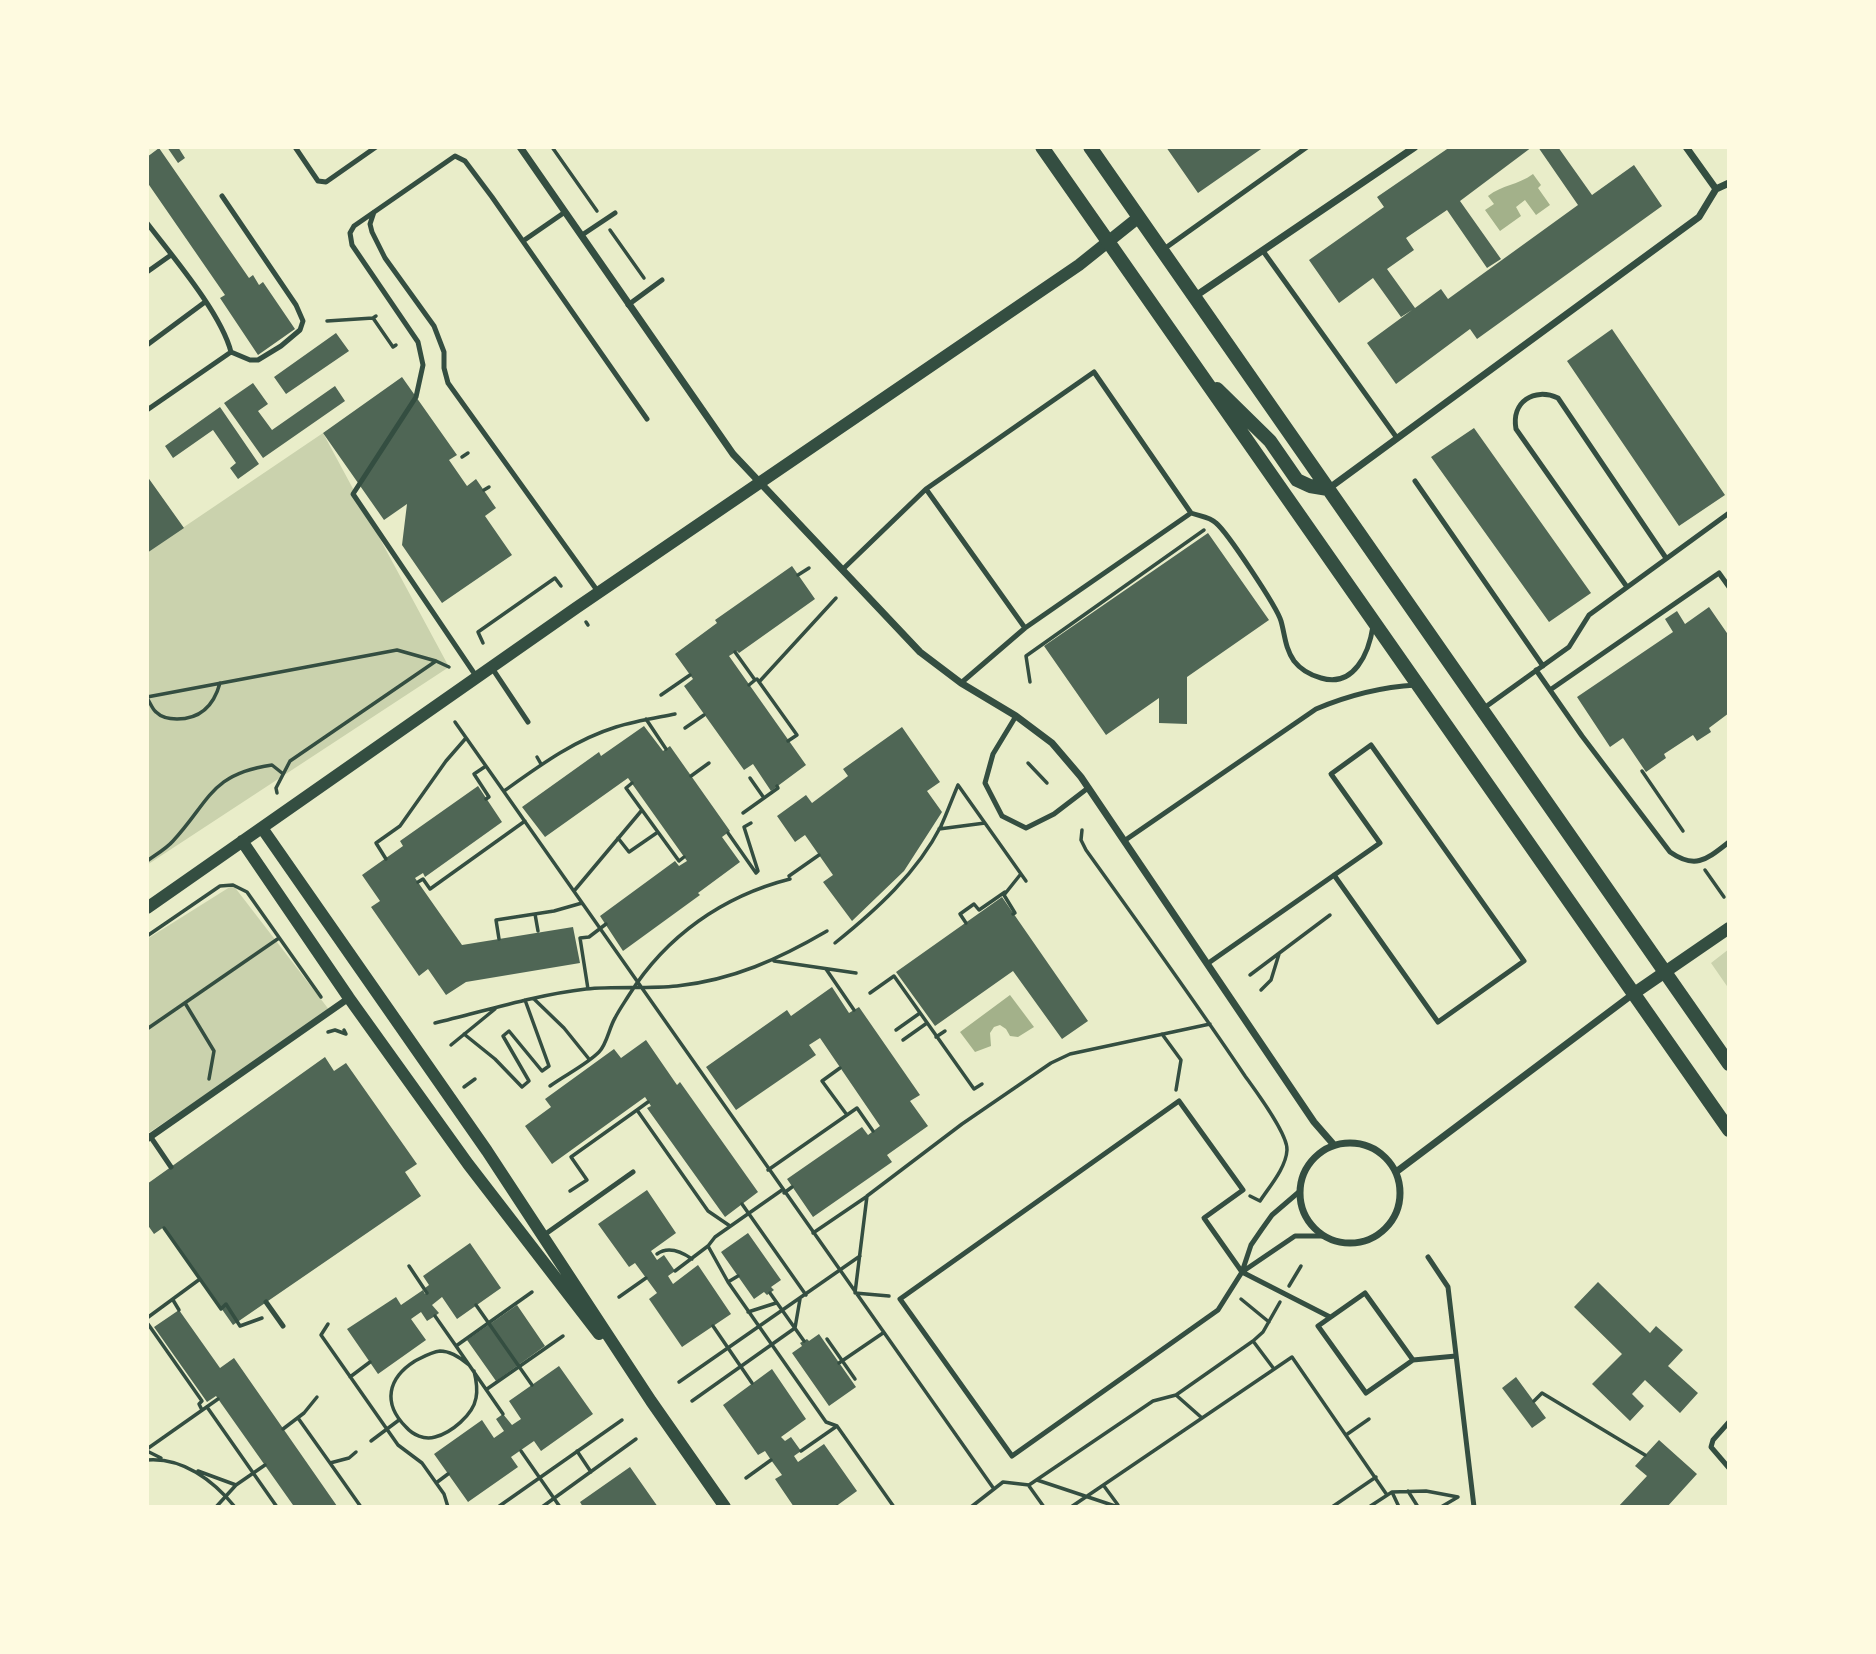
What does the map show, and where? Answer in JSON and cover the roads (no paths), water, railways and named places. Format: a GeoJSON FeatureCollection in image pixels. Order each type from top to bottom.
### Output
{"type":"FeatureCollection","features":[{"type":"Feature","properties":{"kind":"main road"},"geometry":{"type":"LineString","coordinates":[[1042,147],[1729,1130]]}},
{"type":"Feature","properties":{"kind":"main road"},"geometry":{"type":"LineString","coordinates":[[1090,147],[1729,1064]]}},
{"type":"Feature","properties":{"kind":"main road"},"geometry":{"type":"LineString","coordinates":[[1200,375],[1270,441],[1297,480],[1310,486],[1328,489]]}},
{"type":"Feature","properties":{"kind":"street"},"geometry":{"type":"LineString","coordinates":[[520,147],[733,454],[920,652],[961,683],[1016,716],[1052,743],[1088,788],[1314,1122],[1334,1145]]}},
{"type":"Feature","properties":{"kind":"street"},"geometry":{"type":"LineString","coordinates":[[1194,298],[1415,147]]}},
{"type":"Feature","properties":{"kind":"street"},"geometry":{"type":"LineString","coordinates":[[1686,147],[1716,189]]}},
{"type":"Feature","properties":{"kind":"street"},"geometry":{"type":"LineString","coordinates":[[1328,489],[1699,217],[1716,189],[1729,183]]}},
{"type":"Feature","properties":{"kind":"street"},"geometry":{"type":"LineString","coordinates":[[147,908],[761,481],[1057,281],[1139,217]]}},
{"type":"Feature","properties":{"kind":"street"},"geometry":{"type":"LineString","coordinates":[[261,828],[472,1128],[651,1401],[725,1507]]}},
{"type":"Feature","properties":{"kind":"street"},"geometry":{"type":"LineString","coordinates":[[242,841],[349,998],[483,1185],[651,1401]]}},
{"type":"Feature","properties":{"kind":"street"},"geometry":{"type":"LineString","coordinates":[[1396,1172],[1633,994],[1729,928]]}},
{"type":"Feature","properties":{"kind":"street"},"geometry":{"type":"LineString","coordinates":[[149,1137],[349,998]]}},
{"type":"Feature","properties":{"kind":"street"},"geometry":{"type":"LineString","coordinates":[[1356,1143],[1372,1147],[1386,1158],[1396,1172],[1401,1187],[1400,1203],[1394,1218],[1384,1231],[1371,1240],[1339,1242],[1324,1236],[1312,1226],[1303,1212],[1300,1191],[1302,1178],[1310,1163],[1322,1151],[1334,1145],[1356,1143]]}},
{"type":"Feature","properties":{"kind":"lane"},"geometry":{"type":"LineString","coordinates":[[295,147],[318,181],[326,182],[376,147]]}},
{"type":"Feature","properties":{"kind":"lane"},"geometry":{"type":"LineString","coordinates":[[1161,251],[1307,147]]}},
{"type":"Feature","properties":{"kind":"lane"},"geometry":{"type":"LineString","coordinates":[[477,678],[353,494],[416,397],[423,365],[418,342],[352,245],[350,233],[354,226],[455,156],[465,161],[647,419]]}},
{"type":"Feature","properties":{"kind":"lane"},"geometry":{"type":"LineString","coordinates":[[222,196],[296,305],[303,321],[300,330],[258,360],[250,360],[231,352]]}},
{"type":"Feature","properties":{"kind":"lane"},"geometry":{"type":"LineString","coordinates":[[375,212],[370,224],[385,258],[434,326],[444,352],[448,383],[599,593]]}},
{"type":"Feature","properties":{"kind":"lane"},"geometry":{"type":"LineString","coordinates":[[523,241],[565,212]]}},
{"type":"Feature","properties":{"kind":"lane"},"geometry":{"type":"LineString","coordinates":[[582,236],[615,213]]}},
{"type":"Feature","properties":{"kind":"lane"},"geometry":{"type":"LineString","coordinates":[[147,223],[205,302],[228,338],[231,352]]}},
{"type":"Feature","properties":{"kind":"lane"},"geometry":{"type":"LineString","coordinates":[[1263,251],[1396,439]]}},
{"type":"Feature","properties":{"kind":"lane"},"geometry":{"type":"LineString","coordinates":[[147,272],[171,255]]}},
{"type":"Feature","properties":{"kind":"lane"},"geometry":{"type":"LineString","coordinates":[[628,305],[662,281]]}},
{"type":"Feature","properties":{"kind":"lane"},"geometry":{"type":"LineString","coordinates":[[147,345],[205,302]]}},
{"type":"Feature","properties":{"kind":"lane"},"geometry":{"type":"LineString","coordinates":[[147,410],[231,352]]}},
{"type":"Feature","properties":{"kind":"lane"},"geometry":{"type":"LineString","coordinates":[[842,570],[926,489],[1094,372],[1191,513],[1216,523],[1276,611],[1281,620],[1284,642],[1295,662],[1307,673],[1334,681],[1357,668],[1371,640],[1373,624]]}},
{"type":"Feature","properties":{"kind":"lane"},"geometry":{"type":"LineString","coordinates":[[1627,587],[1516,429],[1514,418],[1521,404],[1533,395],[1547,393],[1558,398],[1666,558]]}},
{"type":"Feature","properties":{"kind":"lane"},"geometry":{"type":"LineString","coordinates":[[1415,481],[1543,666]]}},
{"type":"Feature","properties":{"kind":"lane"},"geometry":{"type":"LineString","coordinates":[[926,489],[1025,628]]}},
{"type":"Feature","properties":{"kind":"lane"},"geometry":{"type":"LineString","coordinates":[[961,683],[1025,628],[1191,513]]}},
{"type":"Feature","properties":{"kind":"lane"},"geometry":{"type":"LineString","coordinates":[[1481,710],[1569,647],[1589,615],[1729,513]]}},
{"type":"Feature","properties":{"kind":"lane"},"geometry":{"type":"LineString","coordinates":[[1550,690],[1719,573],[1729,587]]}},
{"type":"Feature","properties":{"kind":"lane"},"geometry":{"type":"LineString","coordinates":[[492,668],[528,722]]}},
{"type":"Feature","properties":{"kind":"lane"},"geometry":{"type":"LineString","coordinates":[[1536,670],[1670,852],[1688,861],[1700,862],[1729,842]]}},
{"type":"Feature","properties":{"kind":"lane"},"geometry":{"type":"LineString","coordinates":[[1124,841],[1316,709],[1338,699],[1387,687],[1416,685]]}},
{"type":"Feature","properties":{"kind":"lane"},"geometry":{"type":"LineString","coordinates":[[1016,716],[993,754],[985,783],[1002,816],[1026,828],[1054,814],[1088,788]]}},
{"type":"Feature","properties":{"kind":"lane"},"geometry":{"type":"LineString","coordinates":[[1207,964],[1334,875],[1380,843],[1331,774],[1371,746],[1524,961],[1438,1022],[1334,875]]}},
{"type":"Feature","properties":{"kind":"lane"},"geometry":{"type":"LineString","coordinates":[[1300,1191],[1272,1215],[1262,1229],[1251,1245],[1242,1272],[1218,1310],[1012,1456],[900,1299],[1179,1101],[1243,1190],[1204,1218],[1242,1272],[1331,1317]]}},
{"type":"Feature","properties":{"kind":"lane"},"geometry":{"type":"LineString","coordinates":[[149,1137],[171,1167]]}},
{"type":"Feature","properties":{"kind":"lane"},"geometry":{"type":"LineString","coordinates":[[544,1235],[634,1172]]}},
{"type":"Feature","properties":{"kind":"lane"},"geometry":{"type":"LineString","coordinates":[[1242,1272],[1295,1236],[1324,1236]]}},
{"type":"Feature","properties":{"kind":"lane"},"geometry":{"type":"LineString","coordinates":[[1428,1257],[1448,1287],[1474,1507]]}},
{"type":"Feature","properties":{"kind":"lane"},"geometry":{"type":"LineString","coordinates":[[1412,1360],[1365,1293],[1318,1326],[1366,1393],[1412,1360],[1456,1356]]}},
{"type":"Feature","properties":{"kind":"lane"},"geometry":{"type":"LineString","coordinates":[[266,1302],[283,1326]]}},
{"type":"Feature","properties":{"kind":"lane"},"geometry":{"type":"LineString","coordinates":[[1729,1422],[1713,1440],[1711,1447],[1729,1468]]}}]}
